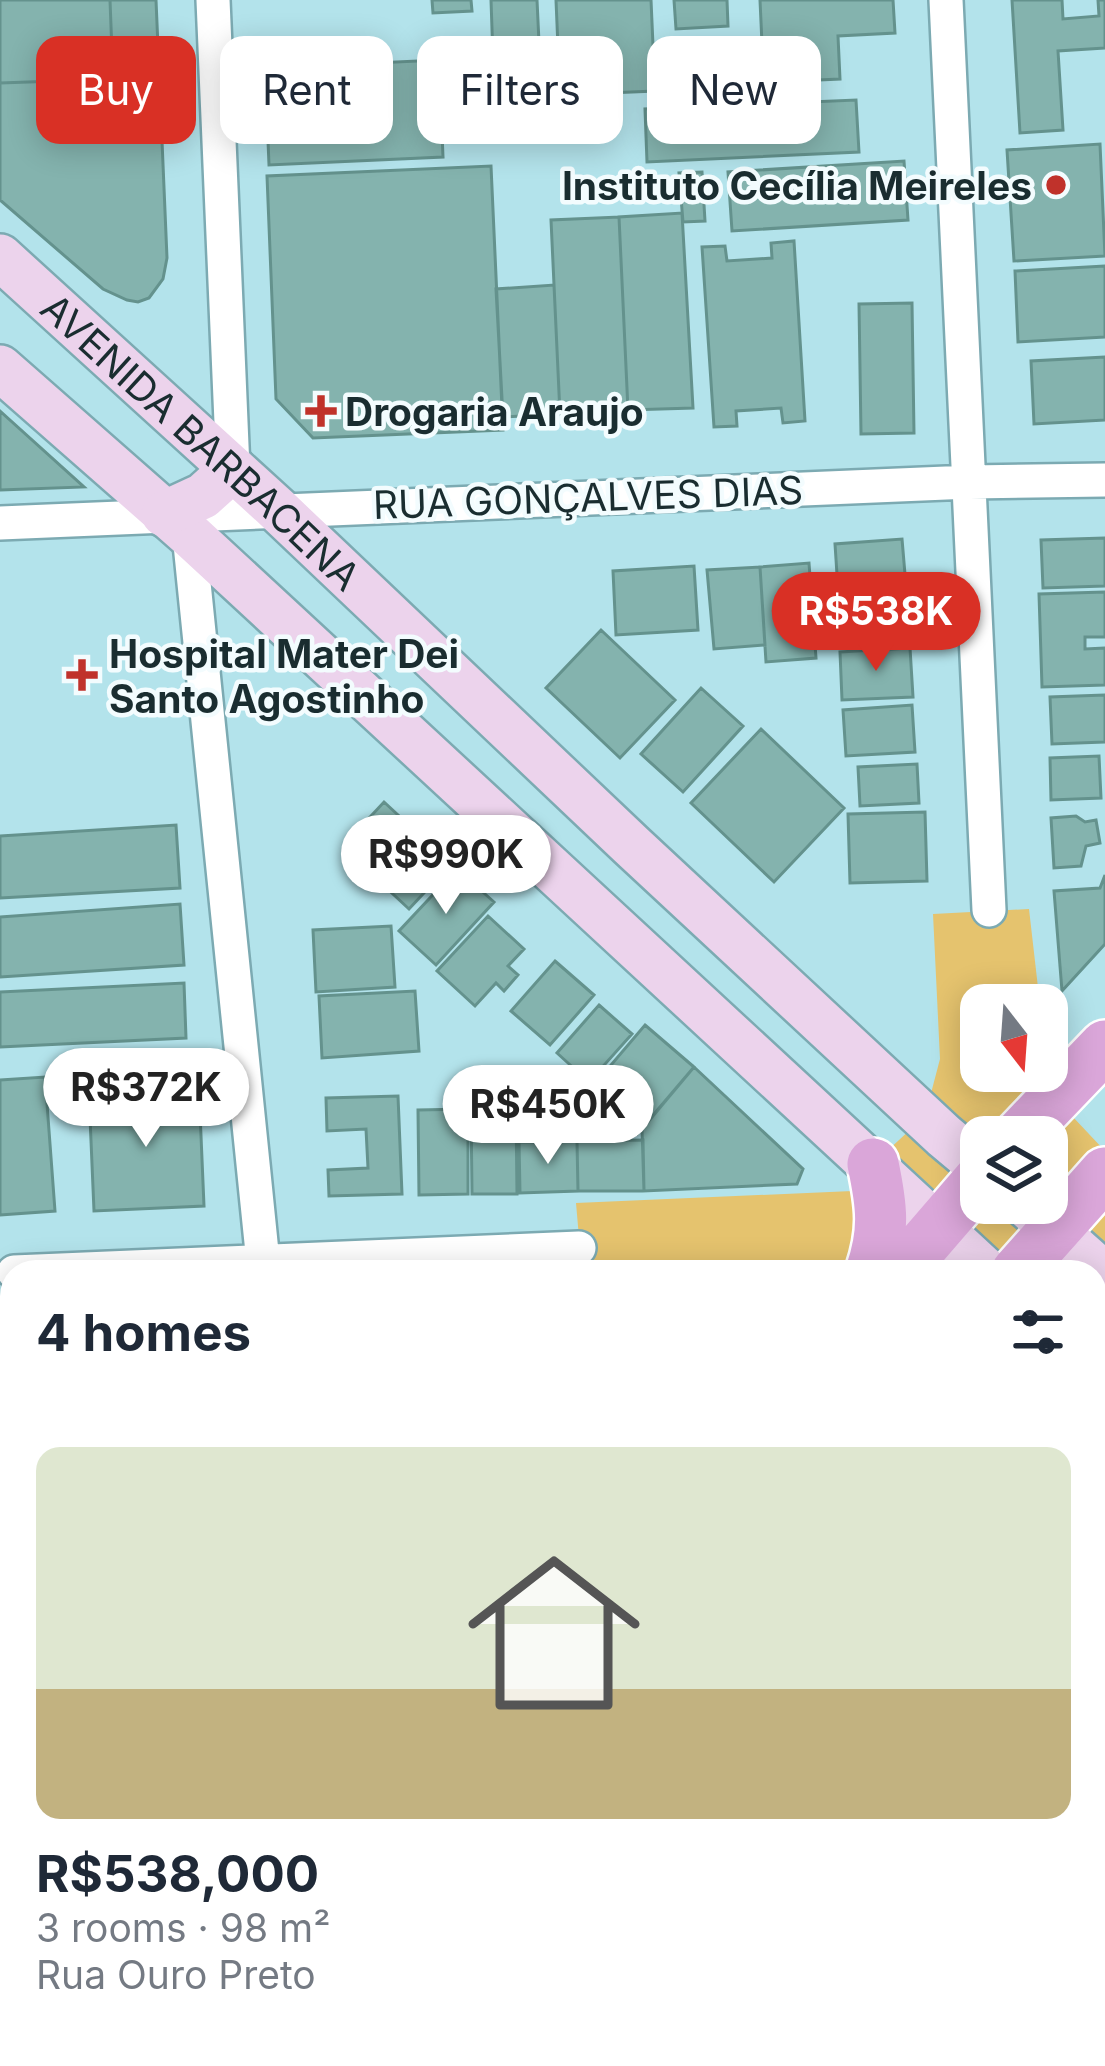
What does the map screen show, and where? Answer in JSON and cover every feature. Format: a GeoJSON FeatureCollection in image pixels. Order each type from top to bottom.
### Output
{"type":"FeatureCollection","features":[{"type":"Feature","properties":{"kind":"main road","name":"AVENIDA BARBACENA"},"geometry":{"type":"LineString","coordinates":[[0,257],[278,509],[960,1149]]}},
{"type":"Feature","properties":{"kind":"main road","name":"AVENIDA BARBACENA"},"geometry":{"type":"LineString","coordinates":[[0,368],[177,524],[975,1260]]}},
{"type":"Feature","properties":{"kind":"main road"},"geometry":{"type":"LineString","coordinates":[[177,524],[233,469]]}},
{"type":"Feature","properties":{"kind":"main road"},"geometry":{"type":"LineString","coordinates":[[1038,1116],[1105,1046]]}},
{"type":"Feature","properties":{"kind":"main road"},"geometry":{"type":"LineString","coordinates":[[873,1164],[883,1221],[875,1260]]}},
{"type":"Feature","properties":{"kind":"main road"},"geometry":{"type":"LineString","coordinates":[[1068,1197],[1105,1173]]}},
{"type":"Feature","properties":{"kind":"main road"},"geometry":{"type":"LineString","coordinates":[[911,1260],[960,1203]]}},
{"type":"Feature","properties":{"kind":"main road"},"geometry":{"type":"LineString","coordinates":[[1022,1260],[1037,1224]]}},
{"type":"Feature","properties":{"kind":"main road"},"geometry":{"type":"LineString","coordinates":[[1049,1224],[1088,1260]]}},
{"type":"Feature","properties":{"kind":"street"},"geometry":{"type":"LineString","coordinates":[[213,0],[233,469]]}},
{"type":"Feature","properties":{"kind":"street"},"geometry":{"type":"LineString","coordinates":[[946,0],[989,910]]}},
{"type":"Feature","properties":{"kind":"street","name":"RUA GONÇALVES DIAS"},"geometry":{"type":"LineString","coordinates":[[0,523],[177,524],[278,509],[1105,480]]}},
{"type":"Feature","properties":{"kind":"street"},"geometry":{"type":"LineString","coordinates":[[177,524],[263,1260]]}},
{"type":"Feature","properties":{"kind":"street"},"geometry":{"type":"LineString","coordinates":[[369,1260],[579,1248]]}},
{"type":"Feature","properties":{"kind":"shaded area"},"geometry":{"type":"Polygon","coordinates":[[[1029,909],[1038,984],[960,984],[960,1092],[1054,1092],[1105,1151],[1105,1260],[581,1260],[576,1203],[875,1190],[873,1164],[925,1116],[940,1059],[933,914],[1029,909]]]}},
{"type":"Feature","properties":{"kind":"building"},"geometry":{"type":"Polygon","coordinates":[[[0,0],[110,0],[111,36],[36,36],[36,82],[0,83],[0,0]]]}},
{"type":"Feature","properties":{"kind":"building"},"geometry":{"type":"Polygon","coordinates":[[[0,0],[156,0],[158,36],[36,36],[36,144],[162,144],[167,258],[163,279],[149,298],[127,300],[103,289],[0,200],[0,0]]]}},
{"type":"Feature","properties":{"kind":"building"},"geometry":{"type":"Polygon","coordinates":[[[432,0],[471,0],[472,11],[433,13],[432,0]]]}},
{"type":"Feature","properties":{"kind":"building"},"geometry":{"type":"Polygon","coordinates":[[[491,0],[537,0],[539,36],[492,36],[491,0]]]}},
{"type":"Feature","properties":{"kind":"building"},"geometry":{"type":"Polygon","coordinates":[[[556,0],[651,0],[647,91],[623,92],[623,36],[558,36],[556,0]]]}},
{"type":"Feature","properties":{"kind":"building"},"geometry":{"type":"Polygon","coordinates":[[[674,0],[727,0],[728,26],[676,29],[674,0]]]}},
{"type":"Feature","properties":{"kind":"building"},"geometry":{"type":"Polygon","coordinates":[[[760,0],[893,0],[895,33],[838,36],[840,79],[821,80],[821,36],[762,36],[760,0]]]}},
{"type":"Feature","properties":{"kind":"building"},"geometry":{"type":"Polygon","coordinates":[[[1012,0],[1062,0],[1063,19],[1099,16],[1098,0],[1105,0],[1105,48],[1058,51],[1063,130],[1020,133],[1012,0]]]}},
{"type":"Feature","properties":{"kind":"building"},"geometry":{"type":"Polygon","coordinates":[[[417,61],[417,144],[442,144],[443,157],[269,165],[268,144],[393,144],[393,62],[417,61]]]}},
{"type":"Feature","properties":{"kind":"building"},"geometry":{"type":"Polygon","coordinates":[[[856,100],[859,152],[647,162],[645,109],[647,144],[821,144],[821,101],[856,100]]]}},
{"type":"Feature","properties":{"kind":"building","name":"Instituto Cecília Meireles"},"geometry":{"type":"Polygon","coordinates":[[[1100,144],[1105,256],[1014,261],[1007,150],[1100,144]]]}},
{"type":"Feature","properties":{"kind":"building"},"geometry":{"type":"Polygon","coordinates":[[[904,161],[908,220],[732,231],[728,172],[904,161]]]}},
{"type":"Feature","properties":{"kind":"building"},"geometry":{"type":"Polygon","coordinates":[[[491,166],[503,430],[313,438],[276,399],[267,176],[491,166]]]}},
{"type":"Feature","properties":{"kind":"building"},"geometry":{"type":"Polygon","coordinates":[[[702,172],[705,221],[683,222],[679,173],[702,172]]]}},
{"type":"Feature","properties":{"kind":"building"},"geometry":{"type":"Polygon","coordinates":[[[682,213],[693,408],[628,410],[619,217],[682,213]]]}},
{"type":"Feature","properties":{"kind":"building"},"geometry":{"type":"Polygon","coordinates":[[[619,217],[628,410],[560,414],[551,220],[619,217]]]}},
{"type":"Feature","properties":{"kind":"building"},"geometry":{"type":"Polygon","coordinates":[[[794,241],[805,421],[783,423],[781,408],[736,411],[737,426],[714,427],[702,247],[725,246],[727,261],[772,258],[771,243],[794,241]]]}},
{"type":"Feature","properties":{"kind":"building"},"geometry":{"type":"Polygon","coordinates":[[[1105,266],[1105,337],[1018,342],[1015,271],[1105,266]]]}},
{"type":"Feature","properties":{"kind":"building"},"geometry":{"type":"Polygon","coordinates":[[[554,285],[560,414],[503,417],[496,289],[554,285]]]}},
{"type":"Feature","properties":{"kind":"building"},"geometry":{"type":"Polygon","coordinates":[[[912,303],[914,433],[861,434],[859,304],[912,303]]]}},
{"type":"Feature","properties":{"kind":"building"},"geometry":{"type":"Polygon","coordinates":[[[1105,357],[1105,420],[1034,424],[1031,361],[1105,357]]]}},
{"type":"Feature","properties":{"kind":"building"},"geometry":{"type":"Polygon","coordinates":[[[0,411],[84,487],[0,490],[0,411]]]}},
{"type":"Feature","properties":{"kind":"building"},"geometry":{"type":"Polygon","coordinates":[[[0,411],[84,487],[0,490],[0,411]]]}},
{"type":"Feature","properties":{"kind":"building"},"geometry":{"type":"Polygon","coordinates":[[[1105,538],[1105,586],[1043,588],[1041,540],[1105,538]]]}},
{"type":"Feature","properties":{"kind":"building"},"geometry":{"type":"Polygon","coordinates":[[[902,539],[906,586],[838,590],[835,544],[902,539]]]}},
{"type":"Feature","properties":{"kind":"building"},"geometry":{"type":"Polygon","coordinates":[[[809,563],[816,658],[766,662],[760,567],[809,563]]]}},
{"type":"Feature","properties":{"kind":"building"},"geometry":{"type":"Polygon","coordinates":[[[694,566],[698,630],[616,635],[613,571],[694,566]]]}},
{"type":"Feature","properties":{"kind":"building"},"geometry":{"type":"Polygon","coordinates":[[[760,567],[765,645],[714,649],[707,570],[760,567]]]}},
{"type":"Feature","properties":{"kind":"building"},"geometry":{"type":"Polygon","coordinates":[[[1105,592],[1105,637],[1085,637],[1085,649],[1105,648],[1105,685],[1042,687],[1039,594],[1105,592]]]}},
{"type":"Feature","properties":{"kind":"building"},"geometry":{"type":"Polygon","coordinates":[[[906,594],[908,642],[867,644],[865,595],[906,594]]]}},
{"type":"Feature","properties":{"kind":"building"},"geometry":{"type":"Polygon","coordinates":[[[601,630],[675,700],[620,758],[546,688],[601,630]]]}},
{"type":"Feature","properties":{"kind":"building"},"geometry":{"type":"Polygon","coordinates":[[[910,648],[913,697],[842,700],[840,652],[910,648]]]}},
{"type":"Feature","properties":{"kind":"building"},"geometry":{"type":"Polygon","coordinates":[[[701,688],[743,726],[683,792],[641,754],[701,688]]]}},
{"type":"Feature","properties":{"kind":"building"},"geometry":{"type":"Polygon","coordinates":[[[1105,695],[1105,742],[1052,744],[1050,697],[1105,695]]]}},
{"type":"Feature","properties":{"kind":"building"},"geometry":{"type":"Polygon","coordinates":[[[912,705],[915,752],[846,756],[843,710],[912,705]]]}},
{"type":"Feature","properties":{"kind":"building"},"geometry":{"type":"Polygon","coordinates":[[[761,729],[844,808],[774,882],[691,803],[761,729]]]}},
{"type":"Feature","properties":{"kind":"building"},"geometry":{"type":"Polygon","coordinates":[[[1099,756],[1101,798],[1051,800],[1050,758],[1099,756]]]}},
{"type":"Feature","properties":{"kind":"building"},"geometry":{"type":"Polygon","coordinates":[[[917,764],[919,803],[860,806],[858,767],[917,764]]]}},
{"type":"Feature","properties":{"kind":"building"},"geometry":{"type":"Polygon","coordinates":[[[384,802],[451,864],[409,909],[366,869],[382,852],[358,830],[384,802]]]}},
{"type":"Feature","properties":{"kind":"building"},"geometry":{"type":"Polygon","coordinates":[[[925,812],[927,881],[850,883],[848,814],[925,812]]]}},
{"type":"Feature","properties":{"kind":"building"},"geometry":{"type":"Polygon","coordinates":[[[1076,816],[1085,822],[1096,820],[1100,843],[1086,846],[1081,866],[1054,868],[1051,818],[1076,816]]]}},
{"type":"Feature","properties":{"kind":"building"},"geometry":{"type":"Polygon","coordinates":[[[176,825],[180,888],[0,898],[0,836],[176,825]]]}},
{"type":"Feature","properties":{"kind":"building"},"geometry":{"type":"Polygon","coordinates":[[[457,869],[494,902],[436,965],[399,931],[457,869]]]}},
{"type":"Feature","properties":{"kind":"building"},"geometry":{"type":"Polygon","coordinates":[[[1105,875],[1105,944],[1068,984],[1061,984],[1054,891],[1100,888],[1105,875]]]}},
{"type":"Feature","properties":{"kind":"building"},"geometry":{"type":"Polygon","coordinates":[[[180,904],[184,965],[0,977],[0,917],[180,904]]]}},
{"type":"Feature","properties":{"kind":"building"},"geometry":{"type":"Polygon","coordinates":[[[488,916],[524,949],[508,966],[518,975],[504,991],[496,983],[475,1006],[437,971],[488,916]]]}},
{"type":"Feature","properties":{"kind":"building"},"geometry":{"type":"Polygon","coordinates":[[[391,926],[395,987],[316,992],[313,930],[391,926]]]}},
{"type":"Feature","properties":{"kind":"building"},"geometry":{"type":"Polygon","coordinates":[[[555,961],[594,995],[550,1045],[511,1011],[555,961]]]}},
{"type":"Feature","properties":{"kind":"building"},"geometry":{"type":"Polygon","coordinates":[[[184,983],[186,1038],[0,1047],[0,992],[184,983]]]}},
{"type":"Feature","properties":{"kind":"building"},"geometry":{"type":"Polygon","coordinates":[[[415,991],[419,1051],[322,1058],[319,996],[415,991]]]}},
{"type":"Feature","properties":{"kind":"building"},"geometry":{"type":"Polygon","coordinates":[[[599,1005],[632,1034],[589,1082],[557,1053],[599,1005]]]}},
{"type":"Feature","properties":{"kind":"building"},"geometry":{"type":"Polygon","coordinates":[[[645,1025],[694,1067],[637,1134],[588,1092],[645,1025]]]}},
{"type":"Feature","properties":{"kind":"building"},"geometry":{"type":"Polygon","coordinates":[[[694,1067],[803,1169],[797,1184],[644,1191],[642,1129],[694,1067]]]}},
{"type":"Feature","properties":{"kind":"building"},"geometry":{"type":"Polygon","coordinates":[[[45,1077],[55,1211],[0,1215],[0,1080],[45,1077]]]}},
{"type":"Feature","properties":{"kind":"building"},"geometry":{"type":"Polygon","coordinates":[[[199,1089],[204,1206],[94,1211],[89,1094],[199,1089]]]}},
{"type":"Feature","properties":{"kind":"building"},"geometry":{"type":"Polygon","coordinates":[[[398,1096],[402,1194],[329,1196],[328,1170],[368,1168],[366,1129],[327,1131],[326,1098],[398,1096]]]}},
{"type":"Feature","properties":{"kind":"building"},"geometry":{"type":"Polygon","coordinates":[[[468,1109],[468,1194],[419,1195],[418,1110],[468,1109]]]}},
{"type":"Feature","properties":{"kind":"building"},"geometry":{"type":"Polygon","coordinates":[[[471,1109],[516,1109],[517,1194],[472,1194],[471,1109]]]}},
{"type":"Feature","properties":{"kind":"building"},"geometry":{"type":"Polygon","coordinates":[[[643,1140],[644,1191],[578,1191],[577,1141],[643,1140]]]}},
{"type":"Feature","properties":{"kind":"building"},"geometry":{"type":"Polygon","coordinates":[[[577,1141],[578,1191],[520,1193],[519,1142],[577,1141]]]}},
{"type":"Feature","properties":{"kind":"place","name":"Instituto Cecília Meireles"},"geometry":{"type":"Point","coordinates":[1056,185]}},
{"type":"Feature","properties":{"kind":"place","name":"Drogaria Araujo"},"geometry":{"type":"Point","coordinates":[321,411]}},
{"type":"Feature","properties":{"kind":"place","name":"Hospital Mater Dei Santo Agostinho"},"geometry":{"type":"Point","coordinates":[82,675]}}]}
